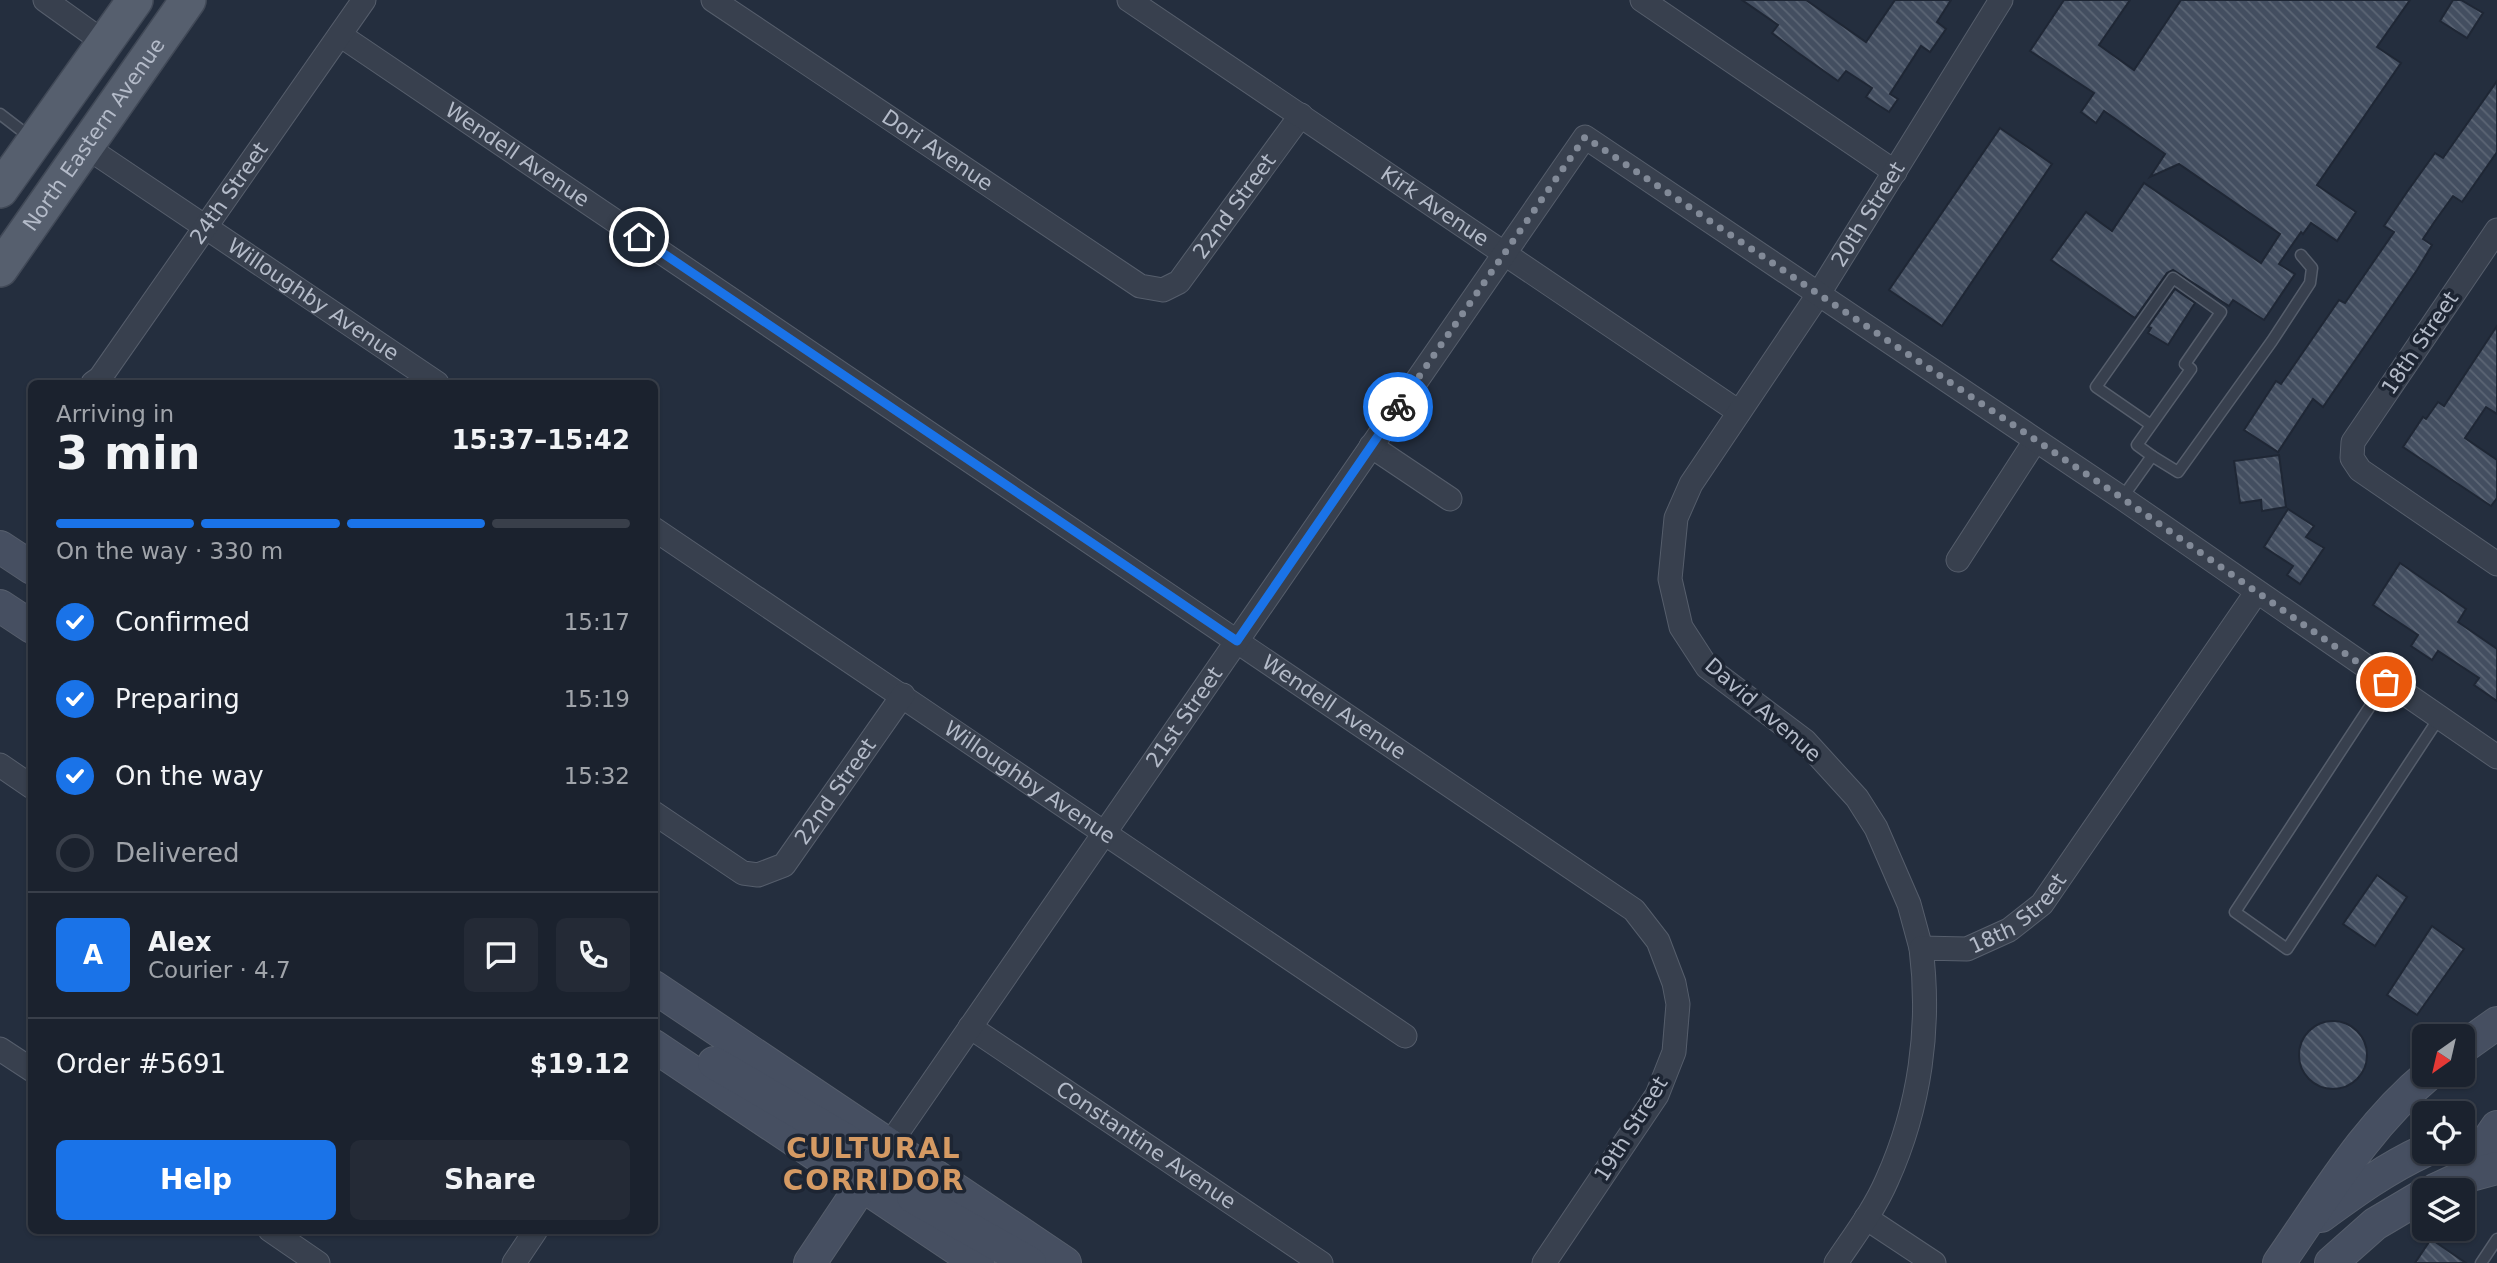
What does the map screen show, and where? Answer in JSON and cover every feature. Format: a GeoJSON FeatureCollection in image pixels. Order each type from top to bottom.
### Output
{"type":"FeatureCollection","features":[{"type":"Feature","properties":{"kind":"main road","name":"North Eastern Avenue"},"geometry":{"type":"LineString","coordinates":[[15,164],[135,0]]}},
{"type":"Feature","properties":{"kind":"main road","name":"North Eastern Avenue"},"geometry":{"type":"LineString","coordinates":[[0,269],[188,0]]}},
{"type":"Feature","properties":{"kind":"main road"},"geometry":{"type":"LineString","coordinates":[[59,183],[66,143],[106,84],[105,43]]}},
{"type":"Feature","properties":{"kind":"main road"},"geometry":{"type":"LineString","coordinates":[[0,547],[28,565]]}},
{"type":"Feature","properties":{"kind":"main road"},"geometry":{"type":"LineString","coordinates":[[0,606],[28,624]]}},
{"type":"Feature","properties":{"kind":"main road"},"geometry":{"type":"LineString","coordinates":[[658,990],[875,1165],[978,1263]]}},
{"type":"Feature","properties":{"kind":"main road"},"geometry":{"type":"LineString","coordinates":[[2475,1039],[2497,1023]]}},
{"type":"Feature","properties":{"kind":"main road"},"geometry":{"type":"LineString","coordinates":[[658,1031],[837,1133],[910,1196],[1030,1263]]}},
{"type":"Feature","properties":{"kind":"main road"},"geometry":{"type":"LineString","coordinates":[[658,1048],[1065,1263]]}},
{"type":"Feature","properties":{"kind":"main road"},"geometry":{"type":"LineString","coordinates":[[2279,1263],[2372,1131],[2414,1087]]}},
{"type":"Feature","properties":{"kind":"main road"},"geometry":{"type":"LineString","coordinates":[[2475,1134],[2496,1128]]}},
{"type":"Feature","properties":{"kind":"main road"},"geometry":{"type":"LineString","coordinates":[[2463,1177],[2496,1128]]}},
{"type":"Feature","properties":{"kind":"main road"},"geometry":{"type":"LineString","coordinates":[[2301,1232],[2358,1188],[2412,1157]]}},
{"type":"Feature","properties":{"kind":"main road","name":"21st Street"},"geometry":{"type":"LineString","coordinates":[[810,1263],[875,1165]]}},
{"type":"Feature","properties":{"kind":"main road"},"geometry":{"type":"LineString","coordinates":[[2463,1177],[2497,1168]]}},
{"type":"Feature","properties":{"kind":"main road"},"geometry":{"type":"LineString","coordinates":[[2331,1263],[2375,1224],[2412,1202]]}},
{"type":"Feature","properties":{"kind":"street"},"geometry":{"type":"LineString","coordinates":[[45,0],[105,43]]}},
{"type":"Feature","properties":{"kind":"street","name":"24th Street"},"geometry":{"type":"LineString","coordinates":[[98,380],[364,0]]}},
{"type":"Feature","properties":{"kind":"street","name":"Dori Avenue"},"geometry":{"type":"LineString","coordinates":[[713,0],[1140,286],[1163,290]]}},
{"type":"Feature","properties":{"kind":"street","name":"Kirk Avenue"},"geometry":{"type":"LineString","coordinates":[[1129,0],[1739,412]]}},
{"type":"Feature","properties":{"kind":"street"},"geometry":{"type":"LineString","coordinates":[[1642,0],[1895,172]]}},
{"type":"Feature","properties":{"kind":"street","name":"20th Street"},"geometry":{"type":"LineString","coordinates":[[1670,579],[1676,518],[1691,484],[1818,295],[2001,0]]}},
{"type":"Feature","properties":{"kind":"street","name":"Wendell Avenue"},"geometry":{"type":"LineString","coordinates":[[340,35],[1634,910],[1658,941],[1674,983]]}},
{"type":"Feature","properties":{"kind":"street","name":"22nd Street"},"geometry":{"type":"LineString","coordinates":[[1163,290],[1179,282],[1301,115]]}},
{"type":"Feature","properties":{"kind":"street","name":"21st Street"},"geometry":{"type":"LineString","coordinates":[[875,1165],[1585,137],[1818,295]]}},
{"type":"Feature","properties":{"kind":"street","name":"Willoughby Avenue"},"geometry":{"type":"LineString","coordinates":[[85,146],[433,380]]}},
{"type":"Feature","properties":{"kind":"street","name":"18th Street"},"geometry":{"type":"LineString","coordinates":[[2497,230],[2353,442],[2352,458],[2360,470],[2497,564]]}},
{"type":"Feature","properties":{"kind":"street"},"geometry":{"type":"LineString","coordinates":[[1818,295],[2122,498],[2497,757]]}},
{"type":"Feature","properties":{"kind":"street"},"geometry":{"type":"LineString","coordinates":[[1958,560],[2035,441]]}},
{"type":"Feature","properties":{"kind":"street"},"geometry":{"type":"LineString","coordinates":[[1371,446],[1450,499]]}},
{"type":"Feature","properties":{"kind":"street","name":"Willoughby Avenue"},"geometry":{"type":"LineString","coordinates":[[658,532],[1405,1036]]}},
{"type":"Feature","properties":{"kind":"street","name":"David Avenue"},"geometry":{"type":"LineString","coordinates":[[1670,579],[1681,627],[1707,667],[1805,741],[1857,798],[1876,828],[1909,904],[1921,948]]}},
{"type":"Feature","properties":{"kind":"street","name":"18th Street"},"geometry":{"type":"LineString","coordinates":[[1921,948],[1967,949],[2009,930],[2042,904],[2256,593]]}},
{"type":"Feature","properties":{"kind":"street","name":"22nd Street"},"geometry":{"type":"LineString","coordinates":[[658,816],[743,873],[758,875],[784,865],[903,695]]}},
{"type":"Feature","properties":{"kind":"street"},"geometry":{"type":"LineString","coordinates":[[0,765],[28,784]]}},
{"type":"Feature","properties":{"kind":"street"},"geometry":{"type":"LineString","coordinates":[[1836,1263],[1887,1181],[1912,1112],[1924,1042],[1925,977],[1921,948]]}},
{"type":"Feature","properties":{"kind":"street","name":"19th Street"},"geometry":{"type":"LineString","coordinates":[[1545,1263],[1657,1095],[1674,1052],[1678,1004],[1674,983]]}},
{"type":"Feature","properties":{"kind":"street","name":"Constantine Avenue"},"geometry":{"type":"LineString","coordinates":[[970,1027],[1321,1263]]}},
{"type":"Feature","properties":{"kind":"street"},"geometry":{"type":"LineString","coordinates":[[0,1049],[28,1067]]}},
{"type":"Feature","properties":{"kind":"street"},"geometry":{"type":"LineString","coordinates":[[1866,1218],[1934,1263]]}},
{"type":"Feature","properties":{"kind":"street"},"geometry":{"type":"LineString","coordinates":[[276,1234],[318,1263]]}},
{"type":"Feature","properties":{"kind":"street"},"geometry":{"type":"LineString","coordinates":[[514,1263],[533,1234]]}},
{"type":"Feature","properties":{"kind":"lane"},"geometry":{"type":"LineString","coordinates":[[0,114],[15,164]]}},
{"type":"Feature","properties":{"kind":"lane"},"geometry":{"type":"LineString","coordinates":[[2151,425],[2096,387],[2173,278],[2221,312],[2185,364],[2191,369],[2137,445],[2178,472],[2310,283],[2312,268],[2301,255]]}},
{"type":"Feature","properties":{"kind":"lane"},"geometry":{"type":"LineString","coordinates":[[2122,498],[2152,456]]}},
{"type":"Feature","properties":{"kind":"lane"},"geometry":{"type":"LineString","coordinates":[[2386,682],[2235,912],[2287,949],[2439,718]]}},
{"type":"Feature","properties":{"kind":"lane"},"geometry":{"type":"LineString","coordinates":[[2481,1263],[2497,1239]]}},
{"type":"Feature","properties":{"kind":"building"},"geometry":{"type":"Polygon","coordinates":[[[1742,0],[1806,0],[1866,42],[1895,0],[1951,0],[1937,22],[1946,29],[1930,52],[1921,46],[1890,94],[1898,99],[1889,112],[1866,97],[1872,88],[1846,71],[1838,81],[1772,33],[1778,25],[1742,0]]]}},
{"type":"Feature","properties":{"kind":"building"},"geometry":{"type":"Polygon","coordinates":[[[2064,0],[2130,0],[2099,45],[2134,70],[2181,0],[2410,0],[2377,47],[2401,63],[2317,185],[2356,212],[2337,241],[2311,223],[2303,234],[2301,232],[2279,264],[2295,274],[2264,320],[2233,300],[2229,306],[2173,270],[2167,273],[2135,318],[2051,260],[2086,212],[2112,231],[2144,183],[2261,263],[2280,234],[2179,164],[2150,177],[2165,154],[2104,111],[2096,123],[2081,112],[2094,93],[2030,51],[2064,0]]]}},
{"type":"Feature","properties":{"kind":"building"},"geometry":{"type":"Polygon","coordinates":[[[2453,0],[2461,0],[2483,13],[2467,38],[2440,21],[2453,0]]]}},
{"type":"Feature","properties":{"kind":"building"},"geometry":{"type":"Polygon","coordinates":[[[2497,81],[2497,152],[2462,202],[2453,196],[2435,221],[2423,239],[2432,245],[2417,270],[2323,407],[2313,399],[2278,452],[2244,430],[2276,381],[2281,384],[2339,300],[2345,303],[2394,232],[2384,226],[2435,153],[2443,158],[2497,81]]]}},
{"type":"Feature","properties":{"kind":"building"},"geometry":{"type":"Polygon","coordinates":[[[2000,128],[2052,164],[1942,326],[1889,290],[2000,128]]]}},
{"type":"Feature","properties":{"kind":"building"},"geometry":{"type":"Polygon","coordinates":[[[2175,289],[2195,303],[2168,345],[2148,333],[2151,328],[2148,327],[2175,289]]]}},
{"type":"Feature","properties":{"kind":"building"},"geometry":{"type":"Polygon","coordinates":[[[2497,326],[2497,414],[2486,407],[2465,438],[2497,460],[2497,498],[2491,506],[2403,447],[2423,417],[2426,419],[2438,402],[2444,406],[2497,326]]]}},
{"type":"Feature","properties":{"kind":"building"},"geometry":{"type":"Polygon","coordinates":[[[2279,455],[2286,507],[2262,511],[2261,500],[2240,503],[2234,461],[2279,455]]]}},
{"type":"Feature","properties":{"kind":"building"},"geometry":{"type":"Polygon","coordinates":[[[2288,509],[2314,526],[2306,537],[2324,548],[2300,584],[2287,575],[2293,566],[2264,547],[2288,509]]]}},
{"type":"Feature","properties":{"kind":"building"},"geometry":{"type":"Polygon","coordinates":[[[2400,563],[2466,609],[2458,622],[2497,649],[2497,701],[2474,685],[2479,678],[2438,651],[2432,660],[2411,646],[2418,635],[2373,605],[2400,563]]]}},
{"type":"Feature","properties":{"kind":"building"},"geometry":{"type":"Polygon","coordinates":[[[2377,875],[2407,897],[2375,946],[2343,924],[2377,875]]]}},
{"type":"Feature","properties":{"kind":"building"},"geometry":{"type":"Polygon","coordinates":[[[2432,926],[2464,949],[2417,1015],[2387,995],[2432,926]]]}},
{"type":"Feature","properties":{"kind":"building"},"geometry":{"type":"Polygon","coordinates":[[[2333,1021],[2346,1024],[2357,1031],[2364,1042],[2367,1055],[2364,1068],[2357,1079],[2346,1086],[2333,1089],[2320,1086],[2309,1079],[2302,1068],[2299,1055],[2302,1042],[2309,1031],[2320,1024],[2333,1021]]]}},
{"type":"Feature","properties":{"kind":"building"},"geometry":{"type":"Polygon","coordinates":[[[2430,1241],[2434,1241],[2466,1263],[2415,1263],[2430,1241]]]}},
{"type":"Feature","properties":{"kind":"way so far"},"geometry":{"type":"LineString","coordinates":[[1398,407],[1585,137],[2122,498],[2386,682]]}},
{"type":"Feature","properties":{"kind":"district","name":"CULTURAL CORRIDOR"},"geometry":{"type":"Point","coordinates":[874,1164]}},
{"type":"Feature","properties":{"kind":"route"},"geometry":{"type":"LineString","coordinates":[[639,237],[1237,641],[1398,407]]}}]}
